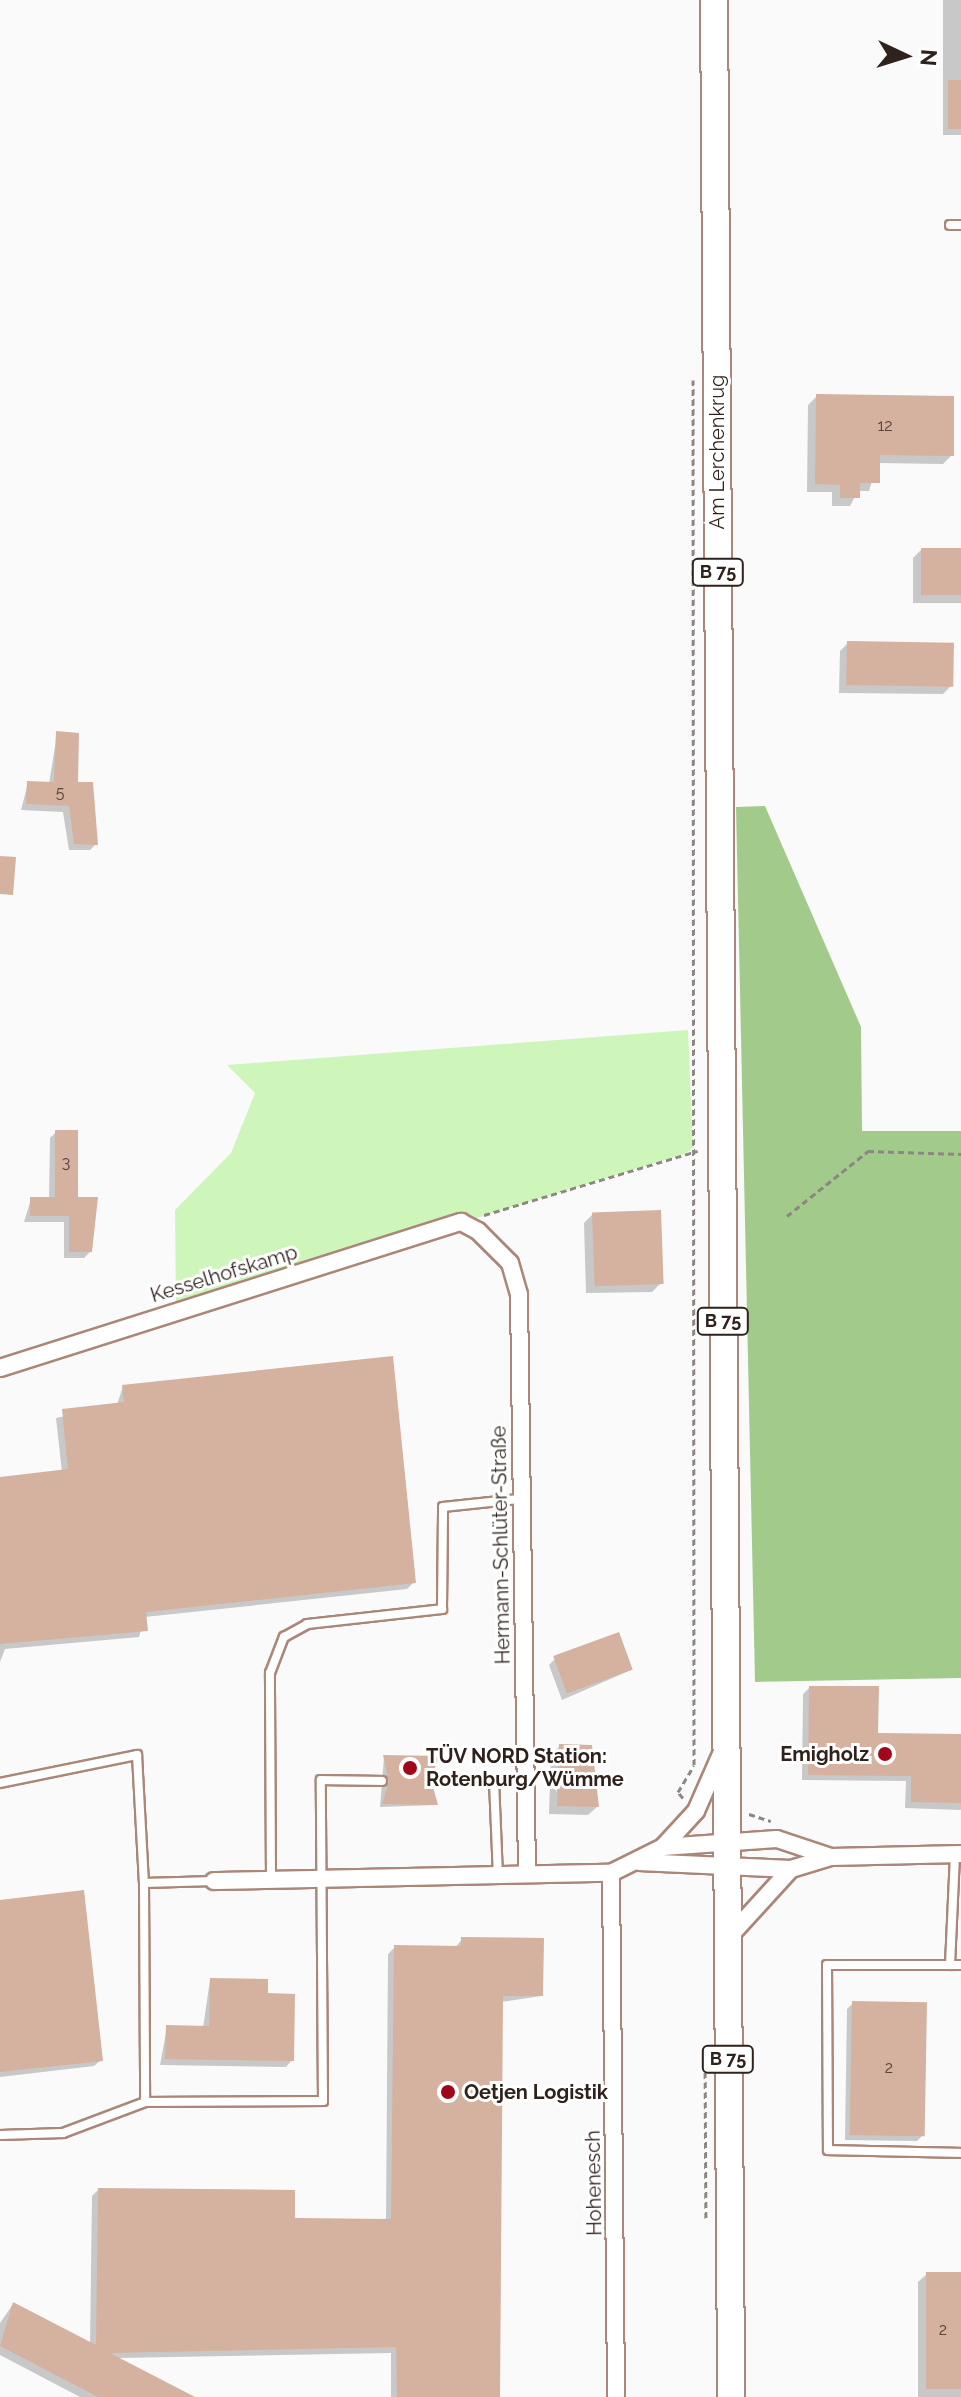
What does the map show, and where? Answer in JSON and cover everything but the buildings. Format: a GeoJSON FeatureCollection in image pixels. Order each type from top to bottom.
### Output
{"type":"FeatureCollection","features":[{"type":"Feature","properties":{"kind":"main road","name":"Am Lerchenkrug"},"geometry":{"type":"LineString","coordinates":[[710,1148],[714,0]]}},
{"type":"Feature","properties":{"kind":"main road","name":"B 75"},"geometry":{"type":"LineString","coordinates":[[710,1148],[725,1747],[731,2397]]}},
{"type":"Feature","properties":{"kind":"street","name":"Hermann-Schlüter-Straße"},"geometry":{"type":"LineString","coordinates":[[461,1222],[478,1231],[510,1263],[519,1295],[519,1499],[527,1874]]}},
{"type":"Feature","properties":{"kind":"street","name":"Kesselhofskamp"},"geometry":{"type":"LineString","coordinates":[[0,1368],[461,1222]]}},
{"type":"Feature","properties":{"kind":"street"},"geometry":{"type":"LineString","coordinates":[[214,1881],[611,1873],[639,1862],[663,1847],[696,1811],[725,1747]]}},
{"type":"Feature","properties":{"kind":"street"},"geometry":{"type":"LineString","coordinates":[[663,1847],[726,1839],[777,1839],[831,1857]]}},
{"type":"Feature","properties":{"kind":"street"},"geometry":{"type":"LineString","coordinates":[[639,1862],[726,1870],[791,1869],[831,1857],[958,1854]]}},
{"type":"Feature","properties":{"kind":"street"},"geometry":{"type":"LineString","coordinates":[[727,1939],[791,1869]]}},
{"type":"Feature","properties":{"kind":"street","name":"Hohenesch"},"geometry":{"type":"LineString","coordinates":[[611,1873],[616,2397]]}},
{"type":"Feature","properties":{"kind":"lane"},"geometry":{"type":"LineString","coordinates":[[950,225],[961,225]]}},
{"type":"Feature","properties":{"kind":"lane"},"geometry":{"type":"LineString","coordinates":[[271,1879],[270,1673],[284,1637],[307,1624],[442,1609],[443,1507],[519,1499]]}},
{"type":"Feature","properties":{"kind":"lane"},"geometry":{"type":"LineString","coordinates":[[0,1783],[137,1755],[144,1883],[145,2102]]}},
{"type":"Feature","properties":{"kind":"lane"},"geometry":{"type":"LineString","coordinates":[[0,2135],[63,2133],[145,2102],[323,2101],[321,1780],[382,1781]]}},
{"type":"Feature","properties":{"kind":"lane"},"geometry":{"type":"LineString","coordinates":[[438,1781],[494,1781],[498,1875]]}},
{"type":"Feature","properties":{"kind":"lane"},"geometry":{"type":"LineString","coordinates":[[950,1965],[958,1854]]}},
{"type":"Feature","properties":{"kind":"lane"},"geometry":{"type":"LineString","coordinates":[[144,1883],[214,1881]]}},
{"type":"Feature","properties":{"kind":"lane"},"geometry":{"type":"LineString","coordinates":[[961,1965],[827,1965],[828,2150],[961,2153]]}},
{"type":"Feature","properties":{"kind":"path"},"geometry":{"type":"LineString","coordinates":[[693,368],[710,1148],[694,1765],[678,1792],[696,1811]]}},
{"type":"Feature","properties":{"kind":"path"},"geometry":{"type":"LineString","coordinates":[[461,1222],[710,1148]]}},
{"type":"Feature","properties":{"kind":"path"},"geometry":{"type":"LineString","coordinates":[[787,1216],[868,1151],[961,1154]]}},
{"type":"Feature","properties":{"kind":"green space"},"geometry":{"type":"Polygon","coordinates":[[[765,806],[861,1027],[862,1131],[961,1131],[961,1678],[755,1682],[736,807],[765,806]]]}},
{"type":"Feature","properties":{"kind":"green space"},"geometry":{"type":"Polygon","coordinates":[[[688,1030],[693,1148],[685,1154],[176,1310],[175,1210],[231,1153],[255,1093],[227,1065],[688,1030]]]}},
{"type":"Feature","properties":{"kind":"place","name":"Emigholz"},"geometry":{"type":"Point","coordinates":[885,1754]}},
{"type":"Feature","properties":{"kind":"place","name":"TÜV NORD Station: Rotenburg/Wümme"},"geometry":{"type":"Point","coordinates":[410,1768]}},
{"type":"Feature","properties":{"kind":"place","name":"Oetjen Logistik"},"geometry":{"type":"Point","coordinates":[448,2092]}}]}
